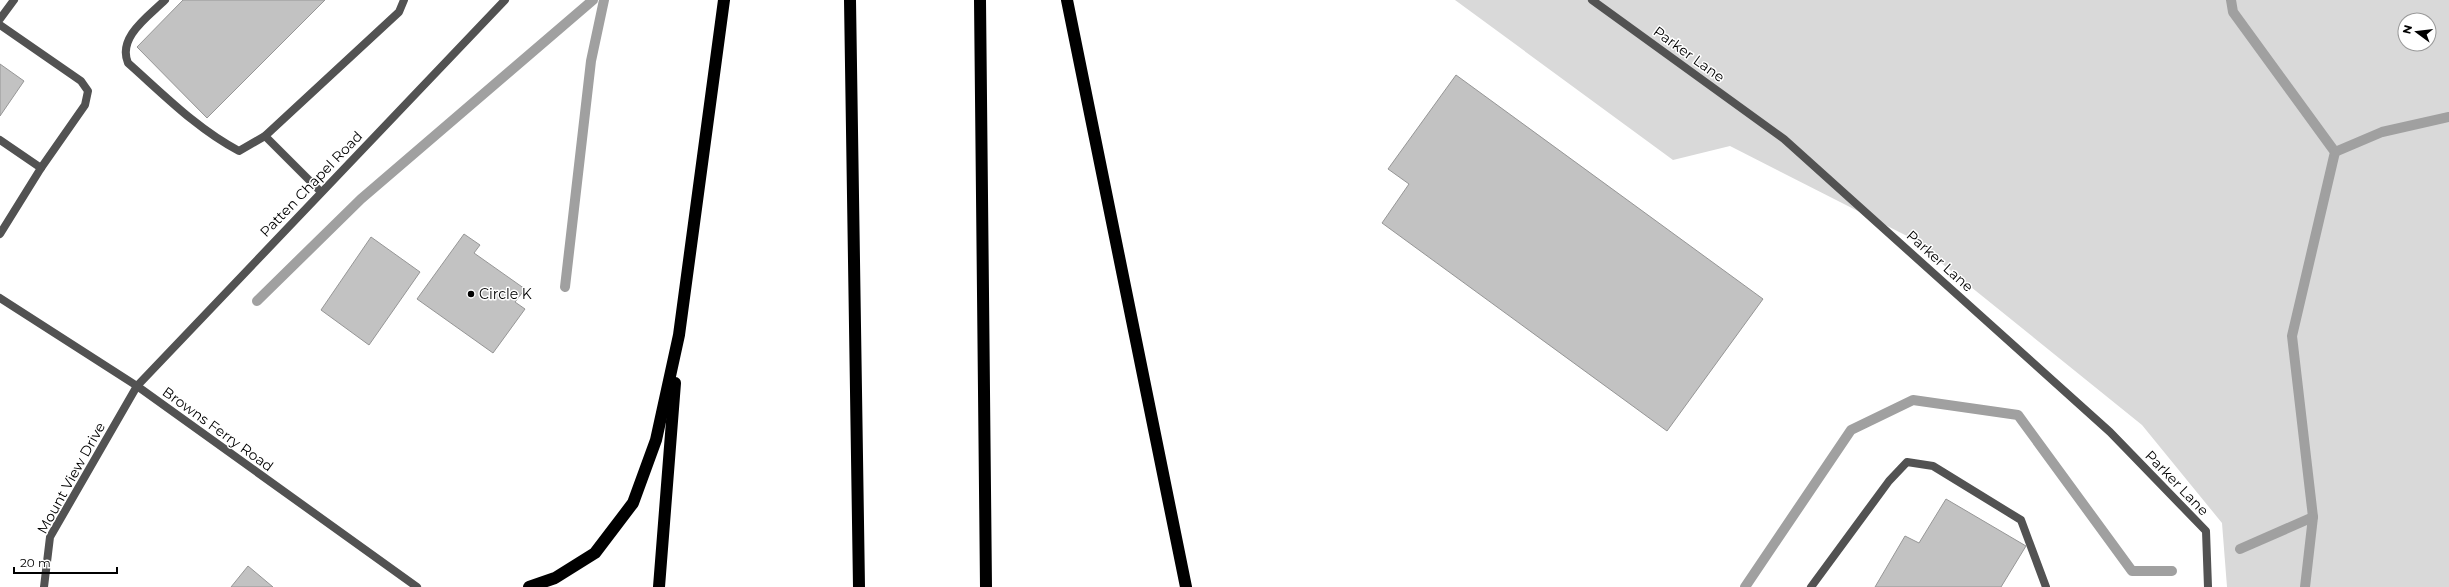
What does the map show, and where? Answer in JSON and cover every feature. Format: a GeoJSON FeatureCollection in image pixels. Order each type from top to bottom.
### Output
{"type":"FeatureCollection","features":[{"type":"Feature","properties":{"kind":"highway"},"geometry":{"type":"LineString","coordinates":[[659,587],[679,336],[724,0]]}},
{"type":"Feature","properties":{"kind":"highway"},"geometry":{"type":"LineString","coordinates":[[850,0],[859,587]]}},
{"type":"Feature","properties":{"kind":"highway"},"geometry":{"type":"LineString","coordinates":[[980,0],[986,587]]}},
{"type":"Feature","properties":{"kind":"highway"},"geometry":{"type":"LineString","coordinates":[[1067,0],[1186,587]]}},
{"type":"Feature","properties":{"kind":"highway"},"geometry":{"type":"LineString","coordinates":[[529,587],[555,578],[595,553],[633,504],[656,440],[679,336]]}},
{"type":"Feature","properties":{"kind":"street"},"geometry":{"type":"LineString","coordinates":[[0,19],[14,0]]}},
{"type":"Feature","properties":{"kind":"street"},"geometry":{"type":"LineString","coordinates":[[165,0],[130,35],[124,54],[128,63],[187,115],[223,143],[239,151],[265,136],[399,12],[404,0]]}},
{"type":"Feature","properties":{"kind":"street","name":"Patten Chapel Road"},"geometry":{"type":"LineString","coordinates":[[137,386],[505,0]]}},
{"type":"Feature","properties":{"kind":"street","name":"Parker Lane"},"geometry":{"type":"LineString","coordinates":[[1592,0],[1784,139],[2110,432],[2206,531],[2208,587]]}},
{"type":"Feature","properties":{"kind":"street"},"geometry":{"type":"LineString","coordinates":[[0,25],[81,81],[88,91],[85,105],[41,168],[0,234]]}},
{"type":"Feature","properties":{"kind":"street"},"geometry":{"type":"LineString","coordinates":[[265,136],[321,192]]}},
{"type":"Feature","properties":{"kind":"street"},"geometry":{"type":"LineString","coordinates":[[0,140],[41,168]]}},
{"type":"Feature","properties":{"kind":"street","name":"Browns Ferry Road"},"geometry":{"type":"LineString","coordinates":[[0,298],[137,386],[417,587]]}},
{"type":"Feature","properties":{"kind":"street","name":"Mount View Drive"},"geometry":{"type":"LineString","coordinates":[[44,587],[50,537],[137,386]]}},
{"type":"Feature","properties":{"kind":"street"},"geometry":{"type":"LineString","coordinates":[[1811,587],[1888,481],[1907,462],[1933,466],[2021,520],[2046,587]]}},
{"type":"Feature","properties":{"kind":"shaded area"},"geometry":{"type":"Polygon","coordinates":[[[1455,0],[2449,0],[2449,587],[2227,587],[2222,523],[2142,425],[1909,237],[1730,146],[1673,160],[1455,0]]]}},
{"type":"Feature","properties":{"kind":"building"},"geometry":{"type":"Polygon","coordinates":[[[183,0],[325,0],[207,118],[137,47],[183,0]]]}},
{"type":"Feature","properties":{"kind":"building"},"geometry":{"type":"Polygon","coordinates":[[[0,64],[24,81],[0,116],[0,64]]]}},
{"type":"Feature","properties":{"kind":"building"},"geometry":{"type":"Polygon","coordinates":[[[1456,75],[1763,299],[1667,431],[1382,223],[1409,184],[1388,169],[1456,75]]]}},
{"type":"Feature","properties":{"kind":"building","name":"Circle K"},"geometry":{"type":"Polygon","coordinates":[[[464,234],[480,245],[474,253],[525,289],[515,302],[525,309],[493,353],[417,299],[464,234]]]}},
{"type":"Feature","properties":{"kind":"building"},"geometry":{"type":"Polygon","coordinates":[[[371,237],[420,272],[369,345],[321,310],[371,237]]]}},
{"type":"Feature","properties":{"kind":"building"},"geometry":{"type":"Polygon","coordinates":[[[1946,499],[2026,546],[2001,587],[1875,587],[1905,536],[1919,543],[1946,499]]]}},
{"type":"Feature","properties":{"kind":"building"},"geometry":{"type":"Polygon","coordinates":[[[248,566],[273,587],[231,587],[248,566]]]}},
{"type":"Feature","properties":{"kind":"waterway"},"geometry":{"type":"LineString","coordinates":[[257,301],[361,199],[593,0]]}},
{"type":"Feature","properties":{"kind":"waterway"},"geometry":{"type":"LineString","coordinates":[[565,287],[591,61],[604,0]]}},
{"type":"Feature","properties":{"kind":"waterway"},"geometry":{"type":"LineString","coordinates":[[2231,0],[2233,12],[2335,152],[2292,336],[2313,517],[2305,587]]}},
{"type":"Feature","properties":{"kind":"waterway"},"geometry":{"type":"LineString","coordinates":[[2335,152],[2382,132],[2449,117]]}},
{"type":"Feature","properties":{"kind":"waterway"},"geometry":{"type":"LineString","coordinates":[[1745,587],[1851,430],[1913,400],[2018,415],[2132,571],[2172,571]]}},
{"type":"Feature","properties":{"kind":"waterway"},"geometry":{"type":"LineString","coordinates":[[2240,549],[2313,517]]}},
{"type":"Feature","properties":{"kind":"place","name":"Circle K"},"geometry":{"type":"Point","coordinates":[471,294]}}]}
